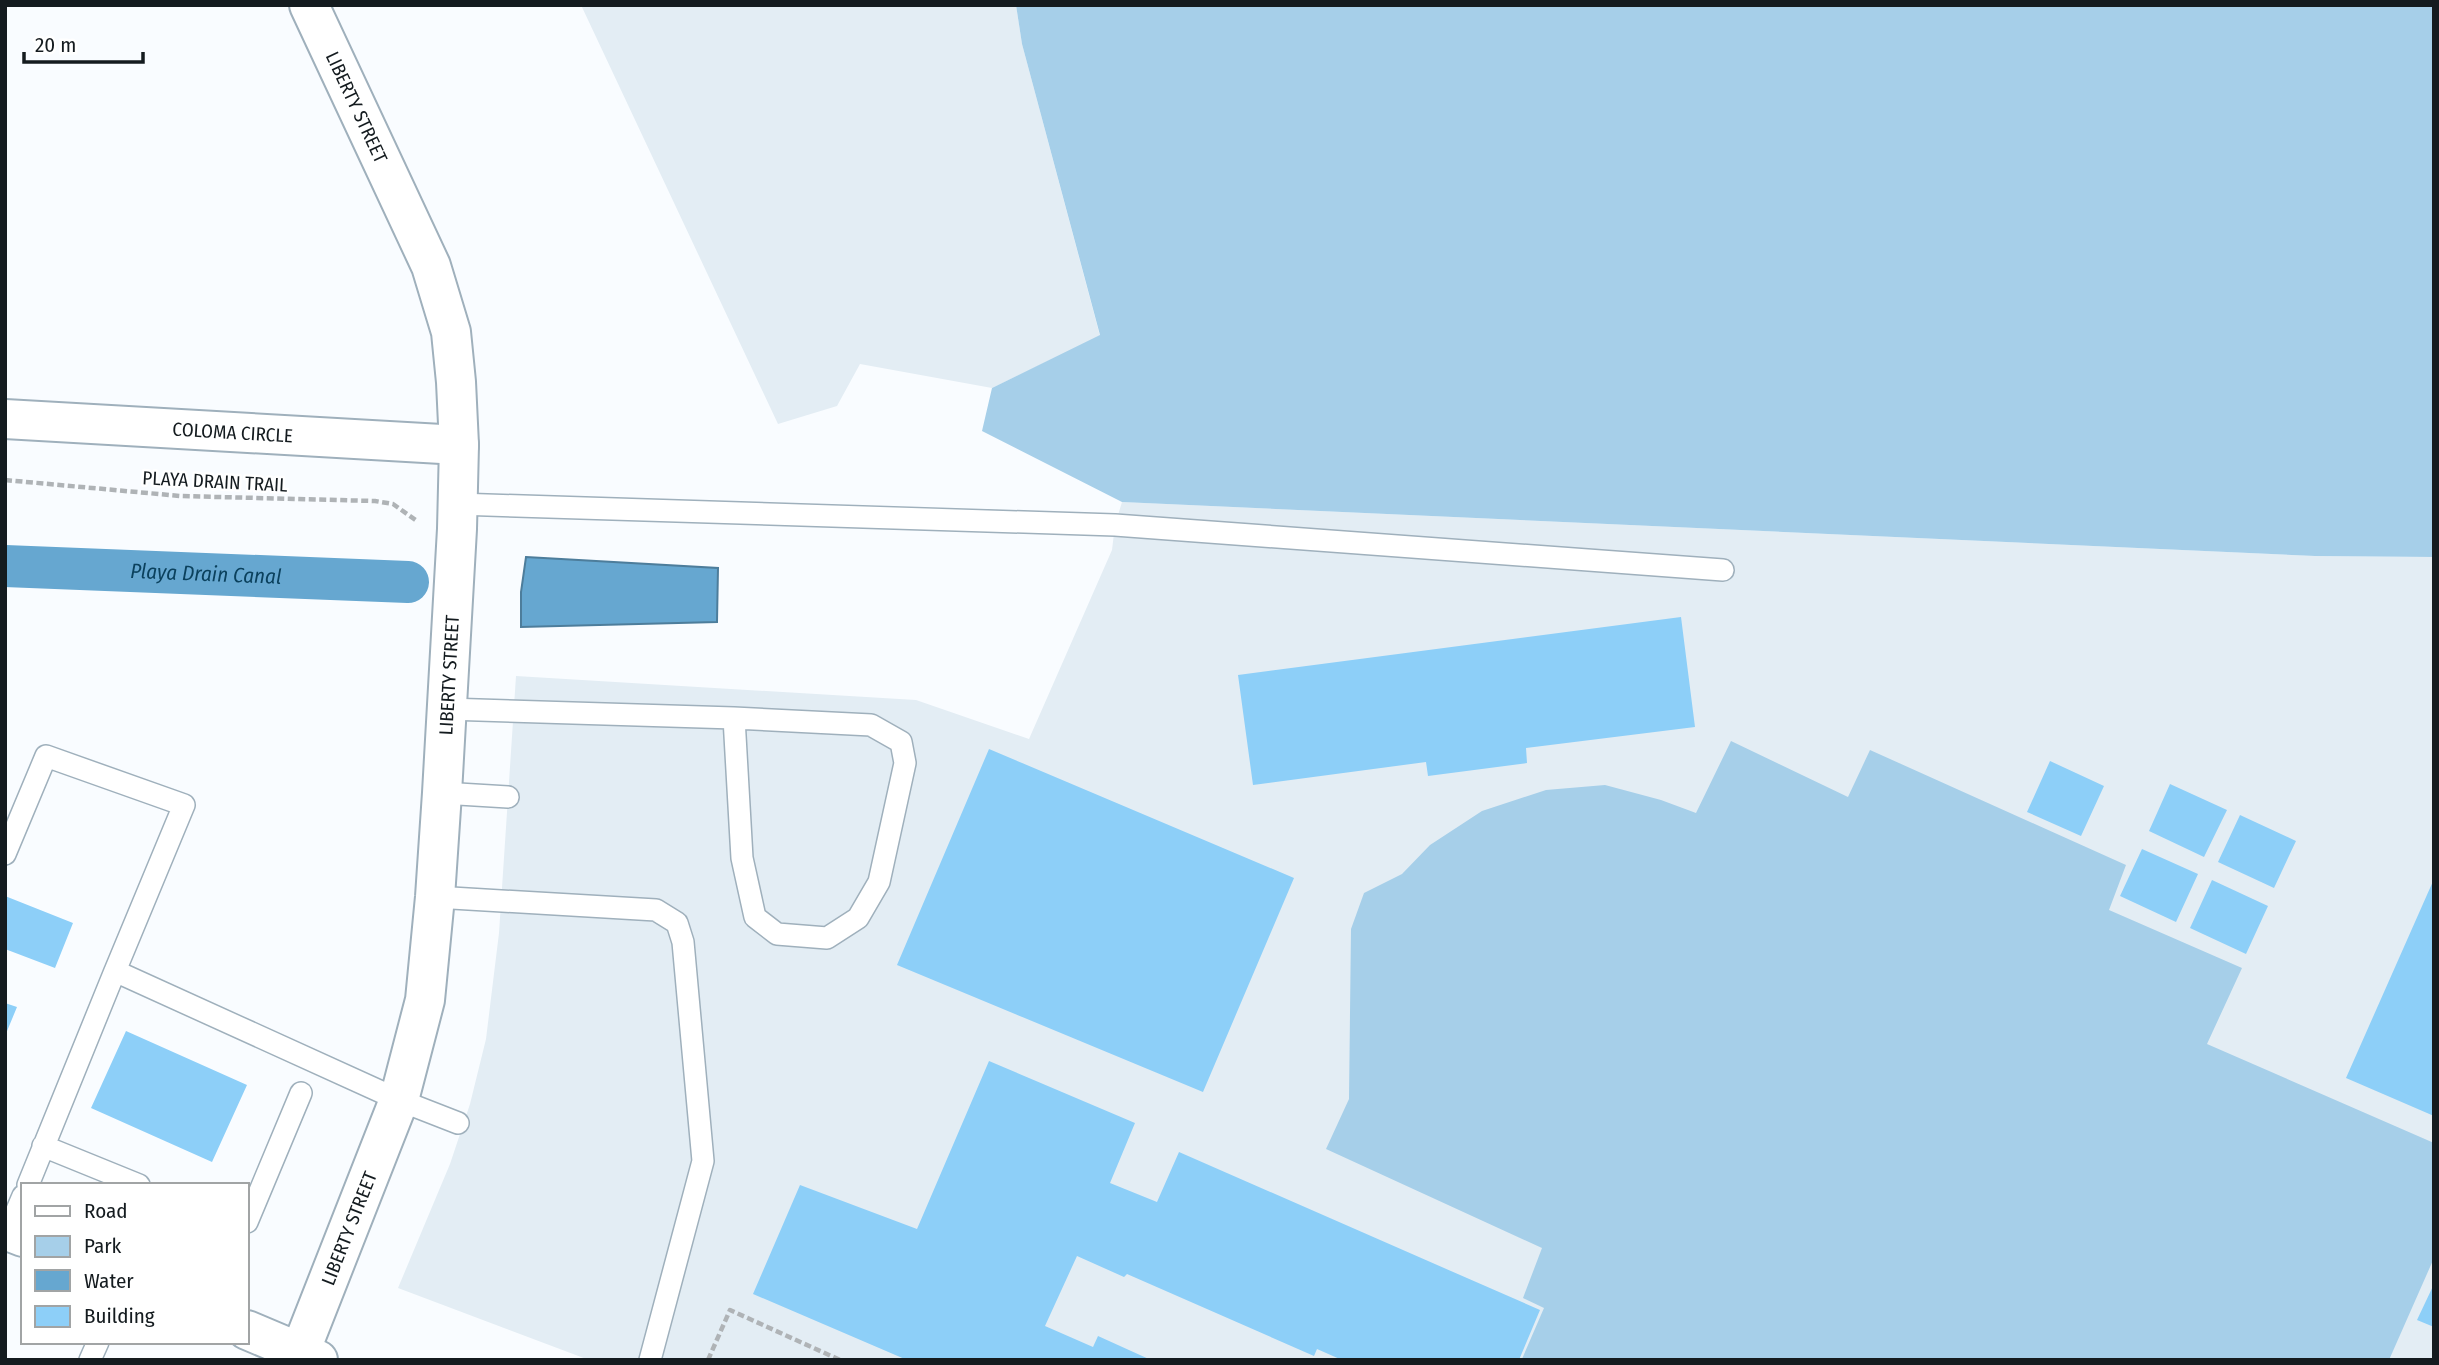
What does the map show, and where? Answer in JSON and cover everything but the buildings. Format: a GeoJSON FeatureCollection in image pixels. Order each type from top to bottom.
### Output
{"type":"FeatureCollection","features":[{"type":"Feature","properties":{"kind":"street","name":"LIBERTY STREET"},"geometry":{"type":"LineString","coordinates":[[305,1357],[399,1100],[425,1000],[442,793],[457,529],[459,445],[451,332],[431,267],[309,5]]}},
{"type":"Feature","properties":{"kind":"street","name":"COLOMA CIRCLE"},"geometry":{"type":"LineString","coordinates":[[5,419],[459,445]]}},
{"type":"Feature","properties":{"kind":"street"},"geometry":{"type":"LineString","coordinates":[[248,1330],[305,1357]]}},
{"type":"Feature","properties":{"kind":"lane"},"geometry":{"type":"LineString","coordinates":[[457,504],[1115,525],[1723,570]]}},
{"type":"Feature","properties":{"kind":"lane"},"geometry":{"type":"LineString","coordinates":[[447,709],[734,718],[871,725],[901,743],[905,763],[879,882],[858,918],[827,939],[777,934],[755,917],[742,858],[734,718]]}},
{"type":"Feature","properties":{"kind":"lane"},"geometry":{"type":"LineString","coordinates":[[5,855],[46,756],[184,805],[28,1183]]}},
{"type":"Feature","properties":{"kind":"lane"},"geometry":{"type":"LineString","coordinates":[[442,793],[508,797]]}},
{"type":"Feature","properties":{"kind":"lane"},"geometry":{"type":"LineString","coordinates":[[435,897],[656,910],[677,923],[683,942],[703,1161],[650,1360]]}},
{"type":"Feature","properties":{"kind":"lane"},"geometry":{"type":"LineString","coordinates":[[115,971],[399,1100],[458,1123]]}},
{"type":"Feature","properties":{"kind":"lane"},"geometry":{"type":"LineString","coordinates":[[248,1220],[301,1093]]}},
{"type":"Feature","properties":{"kind":"lane"},"geometry":{"type":"LineString","coordinates":[[43,1146],[134,1183]]}},
{"type":"Feature","properties":{"kind":"lane"},"geometry":{"type":"LineString","coordinates":[[12,1233],[21,1203]]}},
{"type":"Feature","properties":{"kind":"lane"},"geometry":{"type":"LineString","coordinates":[[90,1360],[97,1344]]}},
{"type":"Feature","properties":{"kind":"path","name":"PLAYA DRAIN TRAIL"},"geometry":{"type":"LineString","coordinates":[[5,480],[180,496],[374,501],[393,504],[418,521]]}},
{"type":"Feature","properties":{"kind":"path"},"geometry":{"type":"LineString","coordinates":[[708,1360],[730,1310],[840,1360]]}},
{"type":"Feature","properties":{"kind":"shaded area"},"geometry":{"type":"Polygon","coordinates":[[[581,5],[1016,5],[1022,44],[1100,336],[992,388],[860,364],[837,406],[778,424],[581,5]]]}},
{"type":"Feature","properties":{"kind":"shaded area"},"geometry":{"type":"Polygon","coordinates":[[[1122,502],[2315,556],[2434,557],[2434,1360],[589,1360],[398,1288],[450,1164],[470,1104],[486,1039],[499,933],[516,676],[916,700],[1029,739],[1112,550],[1115,525],[1122,502]]]}},
{"type":"Feature","properties":{"kind":"green space"},"geometry":{"type":"Polygon","coordinates":[[[1016,5],[2434,5],[2434,557],[2315,556],[1122,502],[982,431],[992,388],[1100,335],[1022,44],[1016,5]]]}},
{"type":"Feature","properties":{"kind":"green space"},"geometry":{"type":"Polygon","coordinates":[[[1731,741],[1848,797],[1870,750],[2126,865],[2109,910],[2242,968],[2207,1044],[2434,1143],[2434,1258],[2389,1360],[1522,1359],[1544,1308],[1523,1298],[1542,1248],[1326,1149],[1349,1099],[1351,929],[1364,893],[1402,874],[1430,845],[1482,811],[1546,790],[1605,785],[1661,800],[1696,813],[1731,741]]]}},
{"type":"Feature","properties":{"kind":"water"},"geometry":{"type":"Polygon","coordinates":[[[526,557],[718,568],[717,622],[521,627],[521,592],[526,557]]]}},
{"type":"Feature","properties":{"kind":"waterway","name":"Playa Drain Canal"},"geometry":{"type":"LineString","coordinates":[[5,566],[408,582]]}}]}
